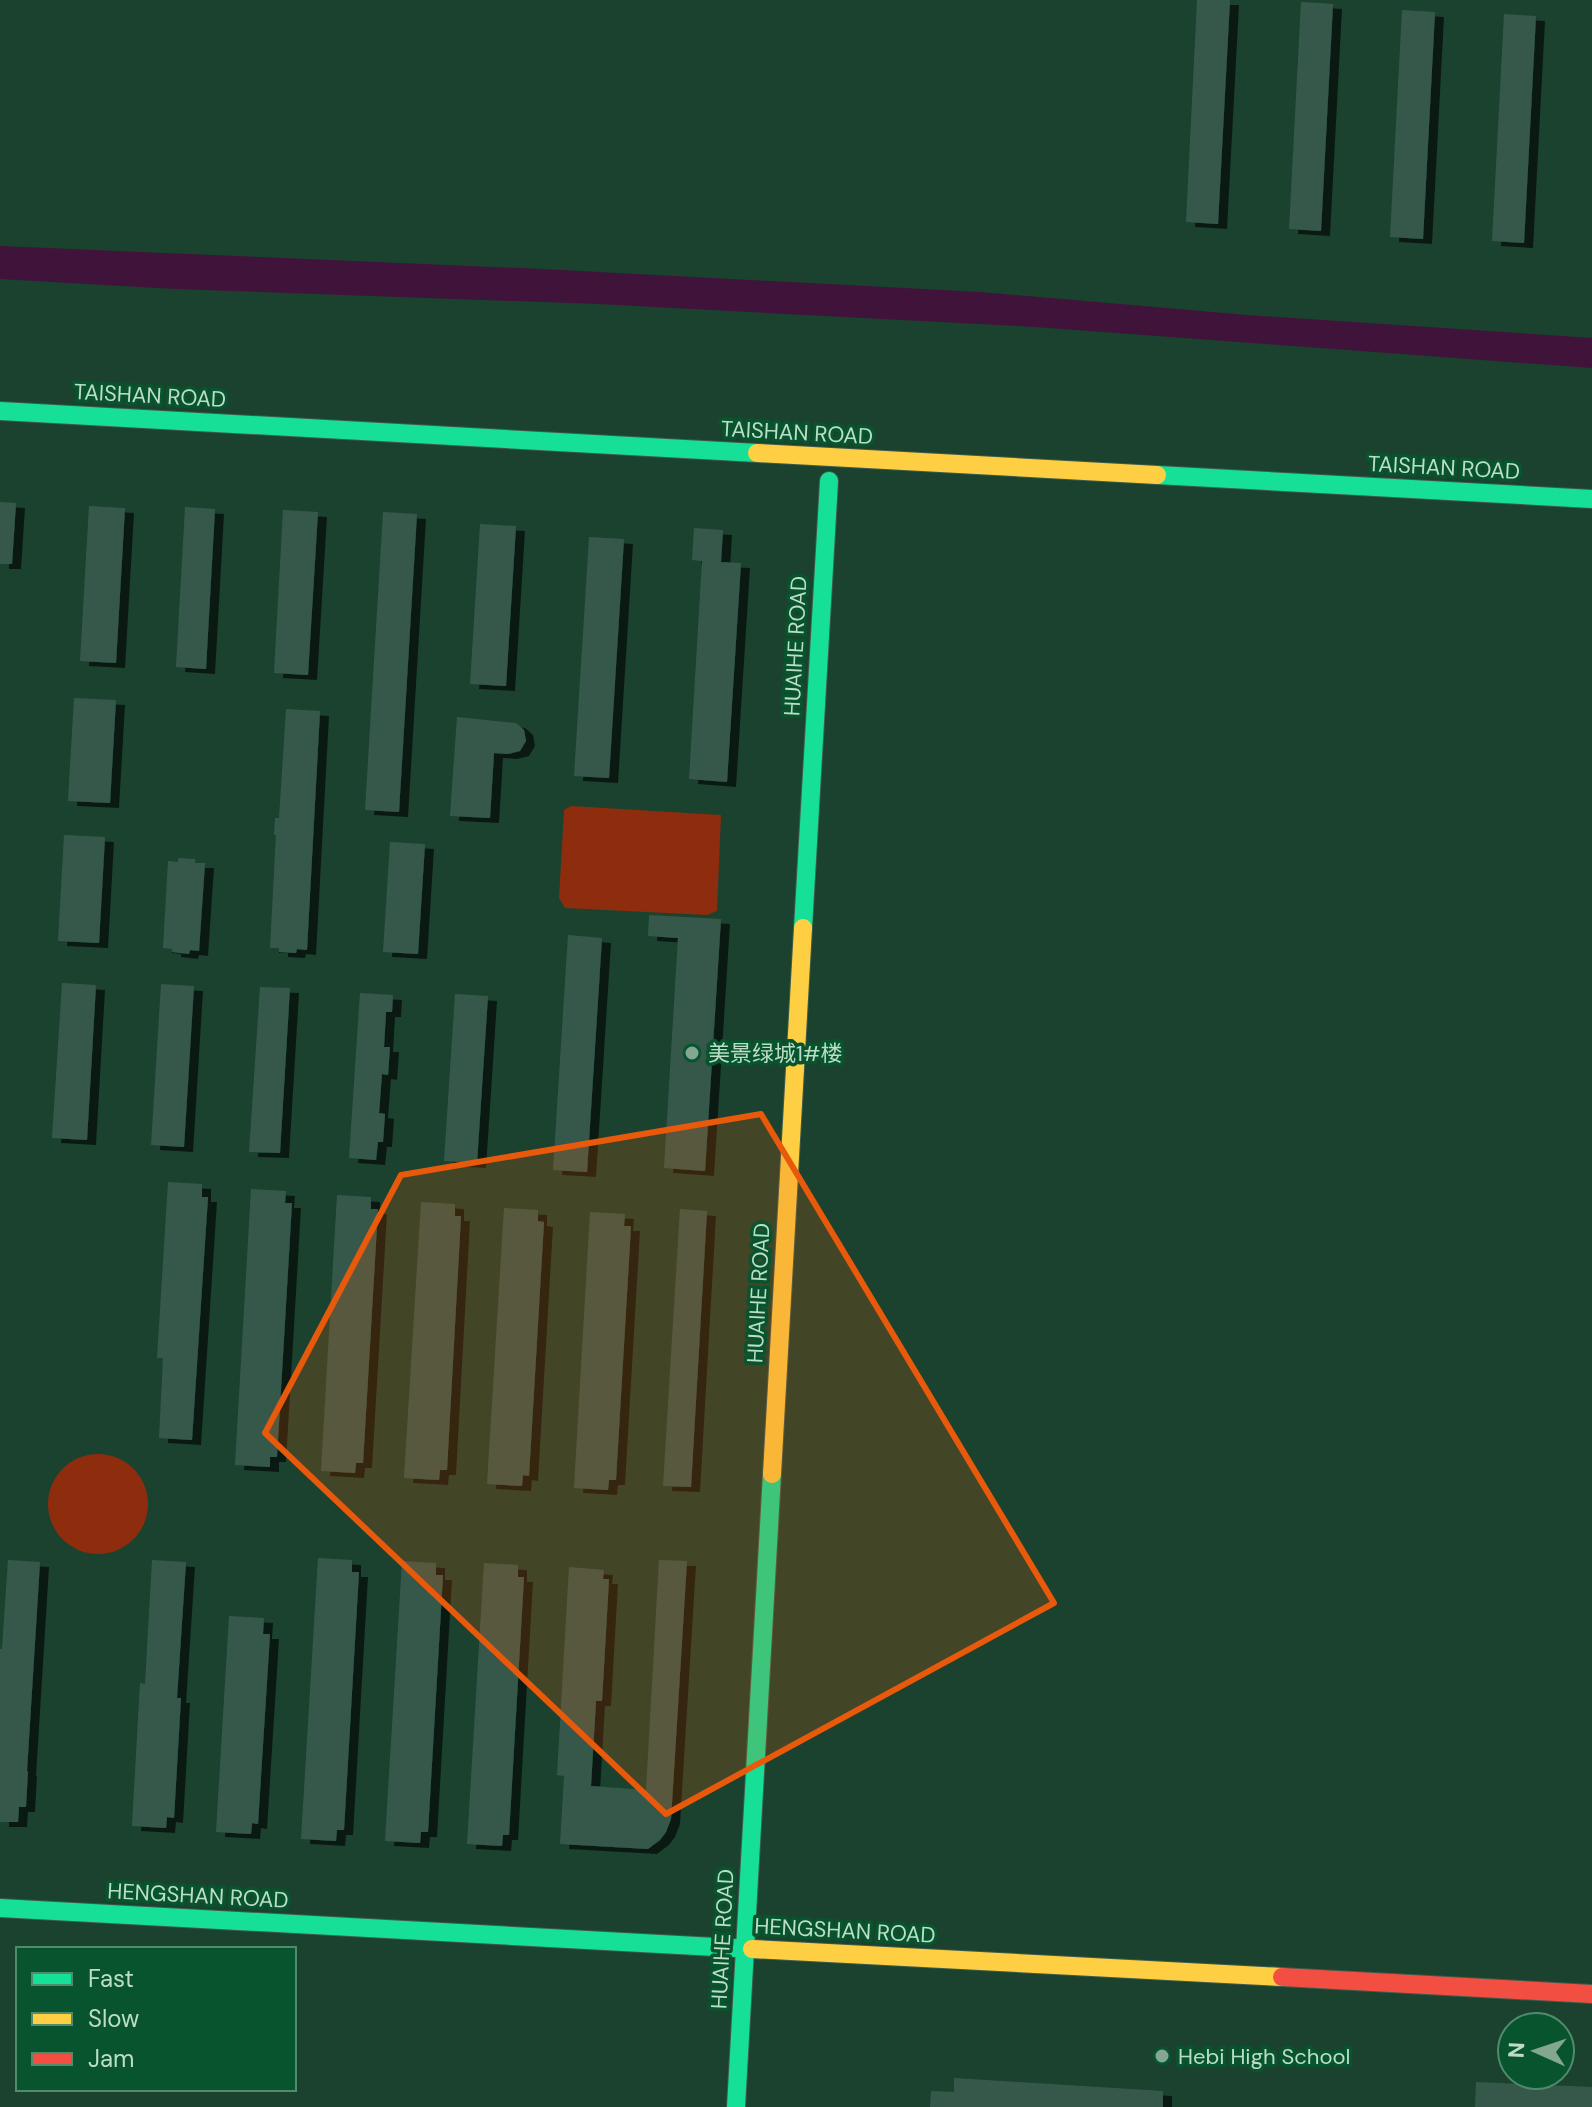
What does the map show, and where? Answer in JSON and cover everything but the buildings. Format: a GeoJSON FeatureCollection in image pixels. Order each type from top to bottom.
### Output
{"type":"FeatureCollection","features":[{"type":"Feature","properties":{"kind":"street","name":"TAISHAN ROAD"},"geometry":{"type":"LineString","coordinates":[[0,411],[1592,499]]}},
{"type":"Feature","properties":{"kind":"street","name":"HUAIHE ROAD"},"geometry":{"type":"LineString","coordinates":[[736,2107],[829,481]]}},
{"type":"Feature","properties":{"kind":"street","name":"HENGSHAN ROAD"},"geometry":{"type":"LineString","coordinates":[[0,1908],[1592,1994]]}},
{"type":"Feature","properties":{"kind":"highlighted area"},"geometry":{"type":"Polygon","coordinates":[[[761,1114],[1054,1603],[666,1814],[265,1433],[401,1175],[761,1114]]]}},
{"type":"Feature","properties":{"kind":"shaded area"},"geometry":{"type":"Polygon","coordinates":[[[0,246],[542,269],[980,292],[1247,315],[1592,338],[1592,368],[1035,327],[598,304],[175,289],[0,279],[0,246]]]}},
{"type":"Feature","properties":{"kind":"shaded area"},"geometry":{"type":"Polygon","coordinates":[[[571,806],[721,815],[717,911],[707,915],[565,908],[559,898],[564,810],[571,806]]]}},
{"type":"Feature","properties":{"kind":"shaded area"},"geometry":{"type":"Polygon","coordinates":[[[98,1454],[126,1462],[140,1476],[148,1504],[140,1532],[126,1546],[98,1554],[70,1546],[56,1532],[48,1504],[56,1476],[70,1462],[98,1454]]]}},
{"type":"Feature","properties":{"kind":"traffic: fast"},"geometry":{"type":"LineString","coordinates":[[0,411],[757,453]]}},
{"type":"Feature","properties":{"kind":"traffic: fast"},"geometry":{"type":"LineString","coordinates":[[1157,475],[1592,499]]}},
{"type":"Feature","properties":{"kind":"traffic: fast"},"geometry":{"type":"LineString","coordinates":[[803,928],[829,481]]}},
{"type":"Feature","properties":{"kind":"traffic: fast"},"geometry":{"type":"LineString","coordinates":[[736,2107],[772,1474]]}},
{"type":"Feature","properties":{"kind":"traffic: fast"},"geometry":{"type":"LineString","coordinates":[[0,1908],[752,1949]]}},
{"type":"Feature","properties":{"kind":"traffic: slow"},"geometry":{"type":"LineString","coordinates":[[757,453],[1157,475]]}},
{"type":"Feature","properties":{"kind":"traffic: slow"},"geometry":{"type":"LineString","coordinates":[[772,1474],[803,928]]}},
{"type":"Feature","properties":{"kind":"traffic: slow"},"geometry":{"type":"LineString","coordinates":[[752,1949],[1282,1977]]}},
{"type":"Feature","properties":{"kind":"traffic: jam"},"geometry":{"type":"LineString","coordinates":[[1282,1977],[1592,1994]]}},
{"type":"Feature","properties":{"kind":"place","name":"美景绿城1#楼"},"geometry":{"type":"Point","coordinates":[692,1053]}},
{"type":"Feature","properties":{"kind":"place","name":"Hebi High School"},"geometry":{"type":"Point","coordinates":[1162,2056]}}]}
